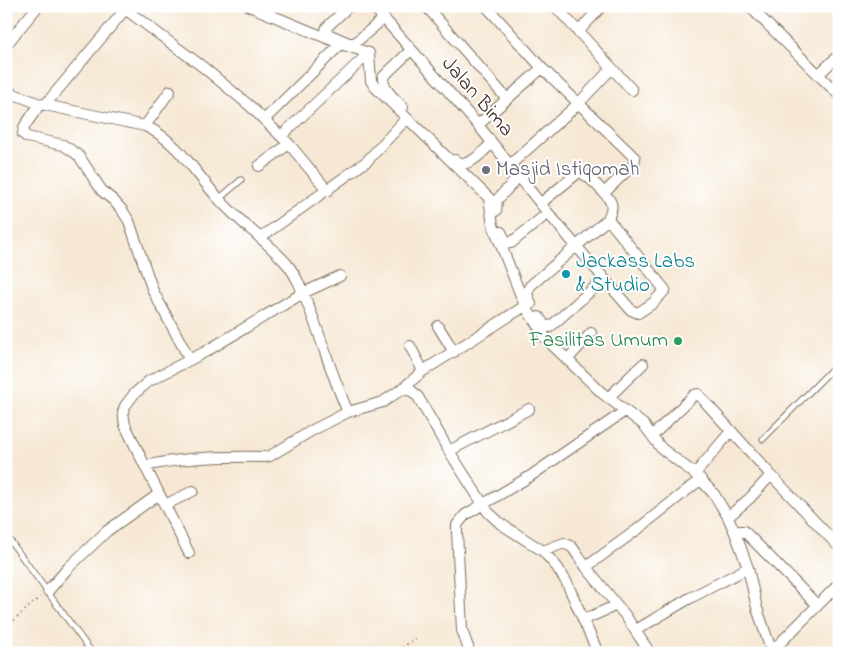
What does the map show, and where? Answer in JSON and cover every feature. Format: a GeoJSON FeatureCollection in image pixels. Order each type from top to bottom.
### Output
{"type":"FeatureCollection","features":[{"type":"Feature","properties":{"kind":"street"},"geometry":{"type":"LineString","coordinates":[[6,45],[38,6]]}},
{"type":"Feature","properties":{"kind":"street"},"geometry":{"type":"LineString","coordinates":[[249,6],[341,44],[369,53]]}},
{"type":"Feature","properties":{"kind":"street"},"geometry":{"type":"LineString","coordinates":[[349,6],[327,27],[328,34],[355,43],[384,18]]}},
{"type":"Feature","properties":{"kind":"street","name":"Jalan Bima"},"geometry":{"type":"LineString","coordinates":[[373,6],[478,125],[511,164],[548,213],[604,279],[631,310],[638,313],[653,303],[664,292],[664,288],[608,219]]}},
{"type":"Feature","properties":{"kind":"street"},"geometry":{"type":"LineString","coordinates":[[426,6],[508,98]]}},
{"type":"Feature","properties":{"kind":"street"},"geometry":{"type":"LineString","coordinates":[[486,6],[542,68],[635,158],[634,164],[604,193]]}},
{"type":"Feature","properties":{"kind":"street"},"geometry":{"type":"LineString","coordinates":[[555,6],[632,90]]}},
{"type":"Feature","properties":{"kind":"street"},"geometry":{"type":"LineString","coordinates":[[578,32],[602,6]]}},
{"type":"Feature","properties":{"kind":"street"},"geometry":{"type":"LineString","coordinates":[[749,6],[839,95]]}},
{"type":"Feature","properties":{"kind":"street"},"geometry":{"type":"LineString","coordinates":[[190,360],[153,291],[129,221],[122,210],[114,200],[102,191],[79,156],[72,150],[63,145],[27,137],[23,134],[24,127],[125,8],[203,67],[264,120],[289,144],[328,191]]}},
{"type":"Feature","properties":{"kind":"street"},"geometry":{"type":"LineString","coordinates":[[264,120],[341,44]]}},
{"type":"Feature","properties":{"kind":"street"},"geometry":{"type":"LineString","coordinates":[[411,50],[383,77],[385,88],[459,164],[464,165],[470,162],[492,143]]}},
{"type":"Feature","properties":{"kind":"street"},"geometry":{"type":"LineString","coordinates":[[369,53],[370,81],[406,119],[489,198],[493,226],[525,306],[540,330],[567,360],[608,398],[644,425],[665,452],[698,477],[714,494],[728,516],[736,535],[748,568],[757,608],[772,652],[839,584]]}},
{"type":"Feature","properties":{"kind":"street"},"geometry":{"type":"LineString","coordinates":[[281,136],[369,53]]}},
{"type":"Feature","properties":{"kind":"street"},"geometry":{"type":"LineString","coordinates":[[818,75],[839,55]]}},
{"type":"Feature","properties":{"kind":"street"},"geometry":{"type":"LineString","coordinates":[[478,125],[542,68]]}},
{"type":"Feature","properties":{"kind":"street"},"geometry":{"type":"LineString","coordinates":[[511,164],[578,104],[612,68]]}},
{"type":"Feature","properties":{"kind":"street"},"geometry":{"type":"LineString","coordinates":[[6,91],[43,105],[145,126],[169,141],[219,199],[247,228],[288,265],[303,293],[348,412]]}},
{"type":"Feature","properties":{"kind":"street"},"geometry":{"type":"LineString","coordinates":[[145,126],[170,91]]}},
{"type":"Feature","properties":{"kind":"street"},"geometry":{"type":"LineString","coordinates":[[260,238],[328,191],[367,161],[406,119]]}},
{"type":"Feature","properties":{"kind":"street"},"geometry":{"type":"LineString","coordinates":[[259,166],[289,144]]}},
{"type":"Feature","properties":{"kind":"street"},"geometry":{"type":"LineString","coordinates":[[541,203],[579,172],[586,174],[611,203],[611,213],[608,219],[576,245],[530,286],[527,291],[527,296],[544,325],[551,326],[604,279]]}},
{"type":"Feature","properties":{"kind":"street"},"geometry":{"type":"LineString","coordinates":[[519,176],[495,205],[504,240],[508,243],[513,242],[548,213]]}},
{"type":"Feature","properties":{"kind":"street"},"geometry":{"type":"LineString","coordinates":[[189,553],[144,466],[125,424],[123,412],[125,406],[134,394],[149,381],[190,360],[303,293],[340,276]]}},
{"type":"Feature","properties":{"kind":"street"},"geometry":{"type":"LineString","coordinates":[[144,466],[173,460],[222,456],[270,456],[311,430],[348,412],[382,402],[402,389],[423,371],[525,306]]}},
{"type":"Feature","properties":{"kind":"street"},"geometry":{"type":"LineString","coordinates":[[438,326],[454,352]]}},
{"type":"Feature","properties":{"kind":"street"},"geometry":{"type":"LineString","coordinates":[[567,360],[591,333]]}},
{"type":"Feature","properties":{"kind":"street"},"geometry":{"type":"LineString","coordinates":[[410,346],[423,371]]}},
{"type":"Feature","properties":{"kind":"street"},"geometry":{"type":"LineString","coordinates":[[608,398],[643,364]]}},
{"type":"Feature","properties":{"kind":"street"},"geometry":{"type":"LineString","coordinates":[[402,389],[412,391],[418,397],[482,505],[501,524],[543,551],[562,574],[598,653]]}},
{"type":"Feature","properties":{"kind":"street"},"geometry":{"type":"LineString","coordinates":[[652,436],[696,394],[699,395],[731,432],[839,547]]}},
{"type":"Feature","properties":{"kind":"street"},"geometry":{"type":"LineString","coordinates":[[449,451],[529,410]]}},
{"type":"Feature","properties":{"kind":"street"},"geometry":{"type":"LineString","coordinates":[[470,653],[462,630],[456,532],[461,519],[529,477],[625,411]]}},
{"type":"Feature","properties":{"kind":"street"},"geometry":{"type":"LineString","coordinates":[[586,567],[638,529],[698,477],[731,432]]}},
{"type":"Feature","properties":{"kind":"street"},"geometry":{"type":"LineString","coordinates":[[728,516],[750,498],[770,474]]}},
{"type":"Feature","properties":{"kind":"street"},"geometry":{"type":"LineString","coordinates":[[165,505],[193,491]]}},
{"type":"Feature","properties":{"kind":"street"},"geometry":{"type":"LineString","coordinates":[[48,591],[68,568],[112,528],[159,494]]}},
{"type":"Feature","properties":{"kind":"street"},"geometry":{"type":"LineString","coordinates":[[736,535],[740,531],[744,531],[817,605]]}},
{"type":"Feature","properties":{"kind":"street"},"geometry":{"type":"LineString","coordinates":[[543,551],[560,544],[572,547],[618,605],[650,653]]}},
{"type":"Feature","properties":{"kind":"street"},"geometry":{"type":"LineString","coordinates":[[636,630],[690,598],[748,568]]}},
{"type":"Feature","properties":{"kind":"street"},"geometry":{"type":"LineString","coordinates":[[583,620],[618,605]]}},
{"type":"Feature","properties":{"kind":"lane"},"geometry":{"type":"LineString","coordinates":[[219,199],[241,180]]}},
{"type":"Feature","properties":{"kind":"lane"},"geometry":{"type":"LineString","coordinates":[[763,439],[839,362]]}},
{"type":"Feature","properties":{"kind":"lane"},"geometry":{"type":"LineString","coordinates":[[6,535],[92,653]]}},
{"type":"Feature","properties":{"kind":"path"},"geometry":{"type":"LineString","coordinates":[[6,627],[48,591]]}},
{"type":"Feature","properties":{"kind":"path"},"geometry":{"type":"LineString","coordinates":[[394,653],[416,638]]}},
{"type":"Feature","properties":{"kind":"place","name":"Masjid Istiqomah"},"geometry":{"type":"Point","coordinates":[486,170]}},
{"type":"Feature","properties":{"kind":"place","name":"Jackass Labs & Studio"},"geometry":{"type":"Point","coordinates":[566,274]}},
{"type":"Feature","properties":{"kind":"place","name":"Fasilitas Umum"},"geometry":{"type":"Point","coordinates":[678,341]}}]}
